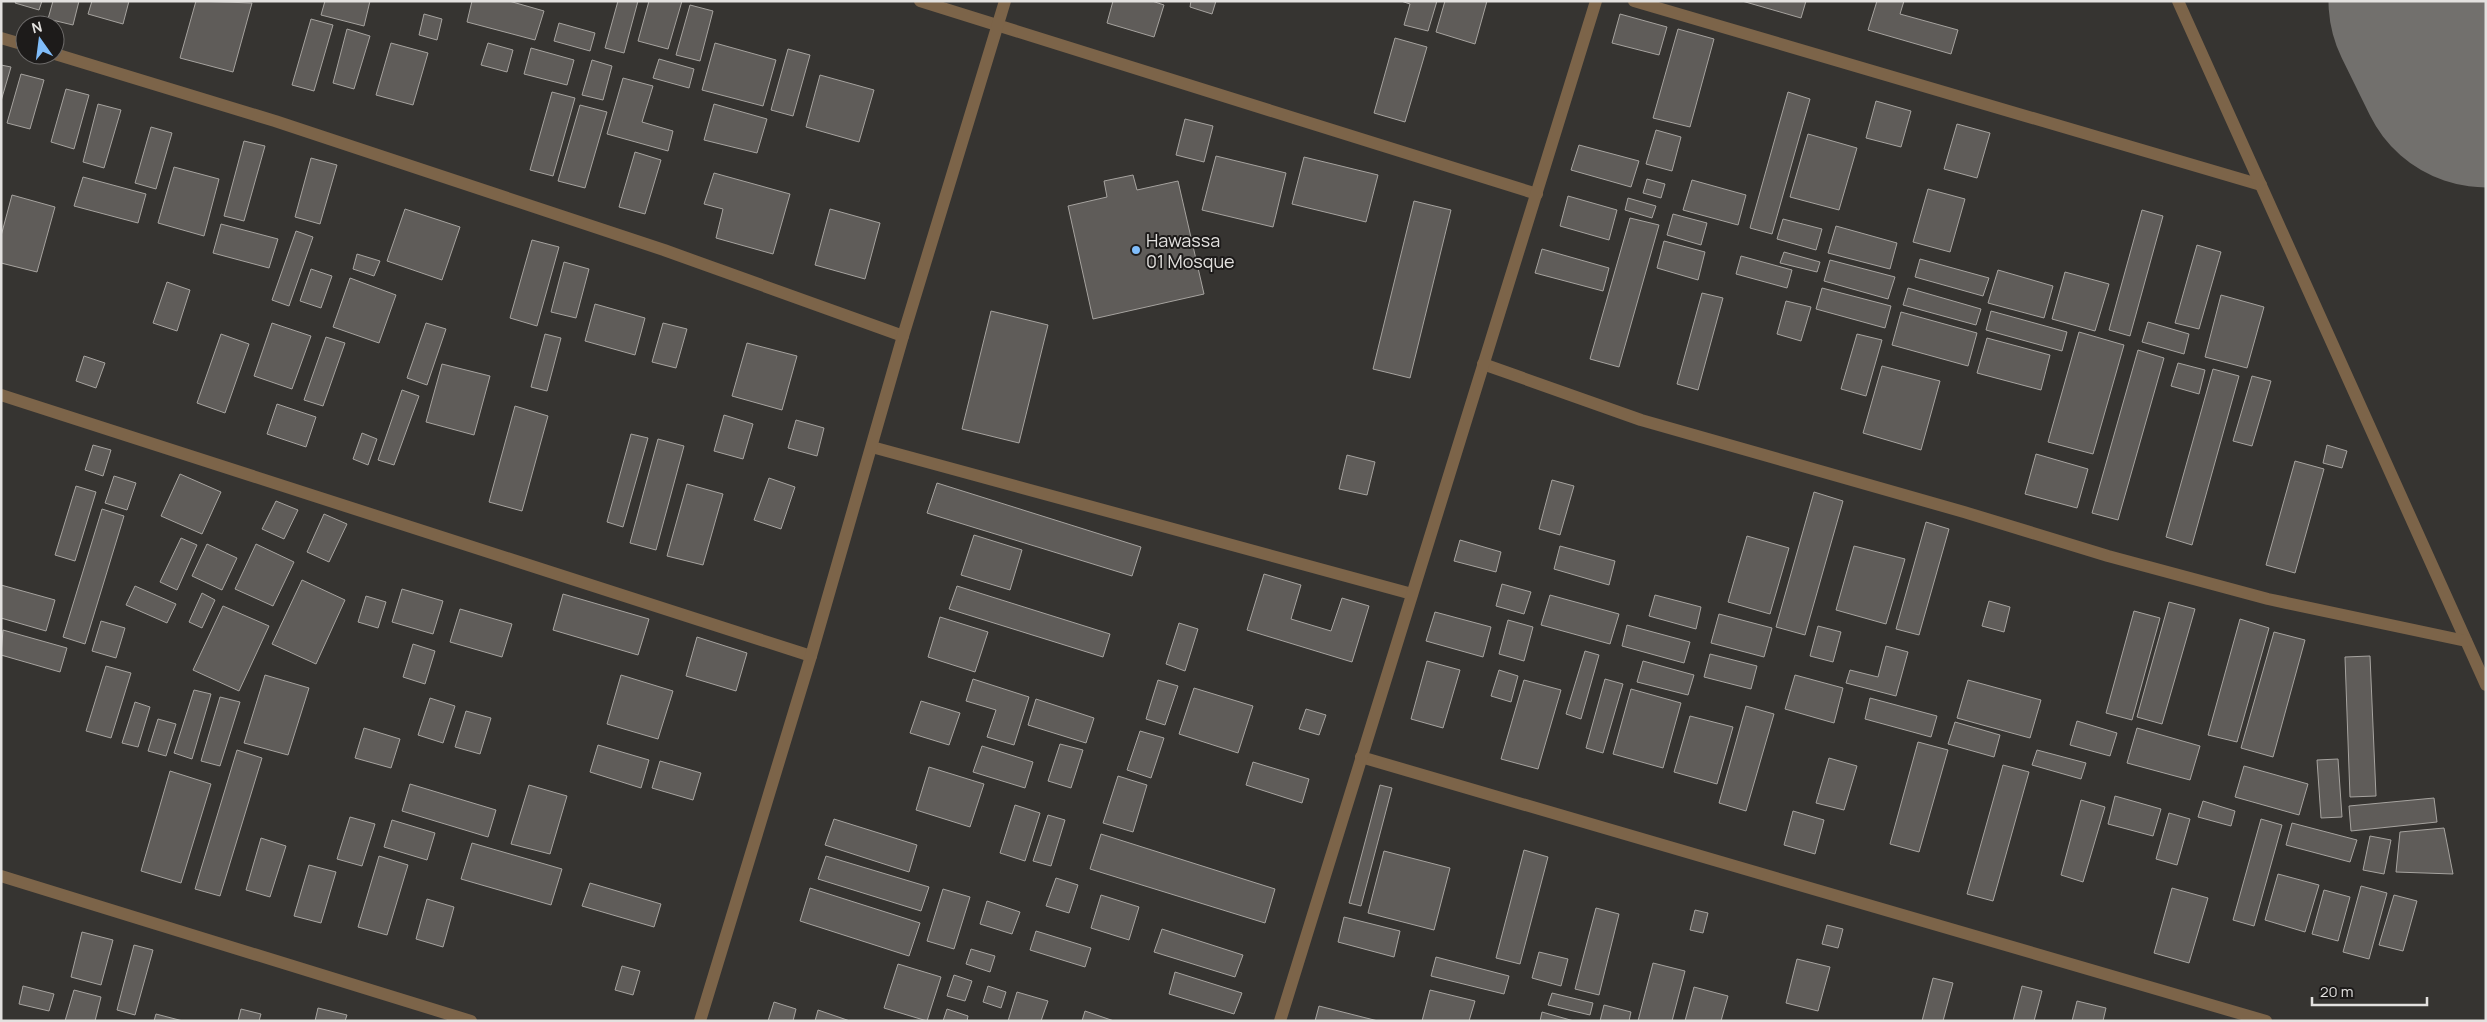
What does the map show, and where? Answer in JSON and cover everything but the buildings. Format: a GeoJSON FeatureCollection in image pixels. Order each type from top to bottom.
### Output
{"type":"FeatureCollection","features":[{"type":"Feature","properties":{"kind":"street"},"geometry":{"type":"LineString","coordinates":[[920,1],[1537,194]]}},
{"type":"Feature","properties":{"kind":"street"},"geometry":{"type":"LineString","coordinates":[[700,1021],[811,656],[903,336],[1004,1]]}},
{"type":"Feature","properties":{"kind":"street"},"geometry":{"type":"LineString","coordinates":[[1280,1021],[1596,1]]}},
{"type":"Feature","properties":{"kind":"street"},"geometry":{"type":"LineString","coordinates":[[1634,1],[2261,185]]}},
{"type":"Feature","properties":{"kind":"street"},"geometry":{"type":"LineString","coordinates":[[2178,1],[2486,685]]}},
{"type":"Feature","properties":{"kind":"street"},"geometry":{"type":"LineString","coordinates":[[1,38],[15,42]]}},
{"type":"Feature","properties":{"kind":"street"},"geometry":{"type":"LineString","coordinates":[[65,57],[275,121],[655,247],[903,336]]}},
{"type":"Feature","properties":{"kind":"street"},"geometry":{"type":"LineString","coordinates":[[1483,364],[1642,420],[1964,512],[2108,556],[2268,599],[2466,641]]}},
{"type":"Feature","properties":{"kind":"street"},"geometry":{"type":"LineString","coordinates":[[1,396],[811,656]]}},
{"type":"Feature","properties":{"kind":"street"},"geometry":{"type":"LineString","coordinates":[[872,447],[1412,594]]}},
{"type":"Feature","properties":{"kind":"street"},"geometry":{"type":"LineString","coordinates":[[1361,757],[2266,1021]]}},
{"type":"Feature","properties":{"kind":"street"},"geometry":{"type":"LineString","coordinates":[[1,876],[471,1021]]}},
{"type":"Feature","properties":{"kind":"runway"},"geometry":{"type":"LineString","coordinates":[[2458,1],[2486,58]]}},
{"type":"Feature","properties":{"kind":"place","name":"Hawassa 01 Mosque"},"geometry":{"type":"Point","coordinates":[1136,250]}}]}
